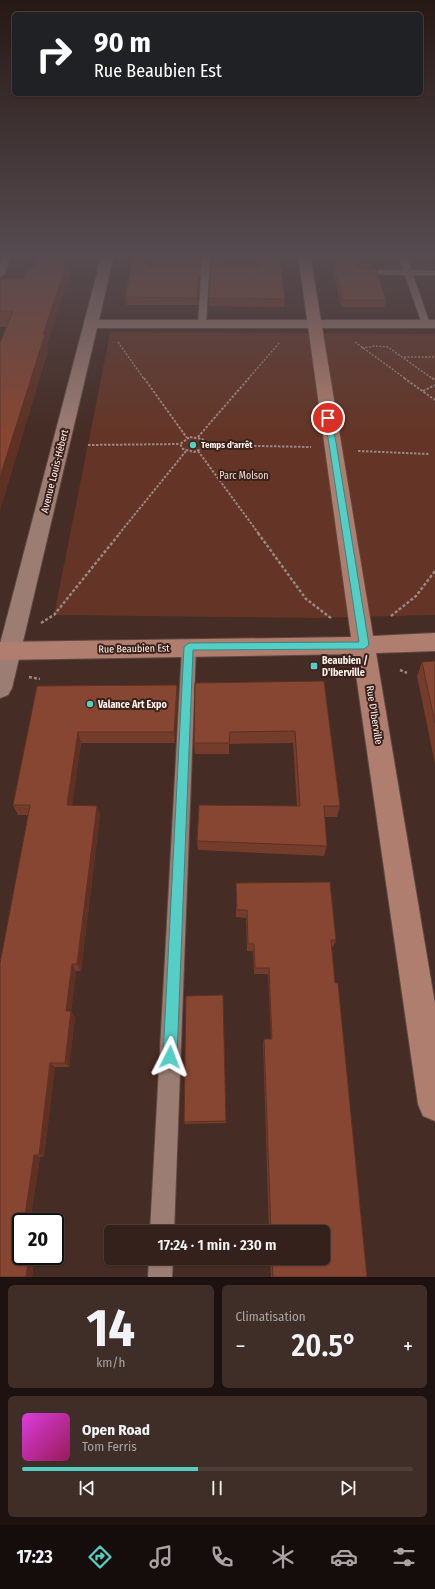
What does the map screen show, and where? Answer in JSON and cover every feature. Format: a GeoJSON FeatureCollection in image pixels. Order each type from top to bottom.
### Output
{"type":"FeatureCollection","features":[{"type":"Feature","properties":{"kind":"main road","name":"Rue D'Iberville"},"geometry":{"type":"LineString","coordinates":[[313,314],[435,1104]]}},
{"type":"Feature","properties":{"kind":"main road","name":"Rue Beaubien Est"},"geometry":{"type":"LineString","coordinates":[[5,651],[364,645],[435,642]]}},
{"type":"Feature","properties":{"kind":"street","name":"Avenue Louis-Hébert"},"geometry":{"type":"LineString","coordinates":[[0,688],[5,651],[37,538],[94,314]]}},
{"type":"Feature","properties":{"kind":"street"},"geometry":{"type":"LineString","coordinates":[[91,324],[430,324]]}},
{"type":"Feature","properties":{"kind":"lane"},"geometry":{"type":"LineString","coordinates":[[202,324],[203,314]]}},
{"type":"Feature","properties":{"kind":"lane"},"geometry":{"type":"LineString","coordinates":[[426,314],[430,324]]}},
{"type":"Feature","properties":{"kind":"lane"},"geometry":{"type":"LineString","coordinates":[[162,1225],[189,647]]}},
{"type":"Feature","properties":{"kind":"lane"},"geometry":{"type":"LineString","coordinates":[[160,1277],[161,1265]]}},
{"type":"Feature","properties":{"kind":"path"},"geometry":{"type":"LineString","coordinates":[[352,340],[435,400]]}},
{"type":"Feature","properties":{"kind":"path"},"geometry":{"type":"LineString","coordinates":[[198,438],[280,342]]}},
{"type":"Feature","properties":{"kind":"path"},"geometry":{"type":"LineString","coordinates":[[119,344],[187,438]]}},
{"type":"Feature","properties":{"kind":"path"},"geometry":{"type":"LineString","coordinates":[[362,348],[388,347],[435,380]]}},
{"type":"Feature","properties":{"kind":"path"},"geometry":{"type":"LineString","coordinates":[[403,357],[435,357]]}},
{"type":"Feature","properties":{"kind":"path"},"geometry":{"type":"LineString","coordinates":[[422,391],[435,385]]}},
{"type":"Feature","properties":{"kind":"path"},"geometry":{"type":"LineString","coordinates":[[88,445],[180,444],[187,438],[198,438],[204,441],[206,445]]}},
{"type":"Feature","properties":{"kind":"path"},"geometry":{"type":"LineString","coordinates":[[180,444],[186,451],[202,450],[206,445]]}},
{"type":"Feature","properties":{"kind":"path"},"geometry":{"type":"LineString","coordinates":[[206,445],[310,447]]}},
{"type":"Feature","properties":{"kind":"path"},"geometry":{"type":"LineString","coordinates":[[37,626],[54,615],[186,451]]}},
{"type":"Feature","properties":{"kind":"path"},"geometry":{"type":"LineString","coordinates":[[198,451],[306,599],[330,618]]}},
{"type":"Feature","properties":{"kind":"path"},"geometry":{"type":"LineString","coordinates":[[358,451],[429,454]]}},
{"type":"Feature","properties":{"kind":"path"},"geometry":{"type":"LineString","coordinates":[[391,616],[416,596],[435,571]]}},
{"type":"Feature","properties":{"kind":"path"},"geometry":{"type":"LineString","coordinates":[[400,670],[407,673]]}},
{"type":"Feature","properties":{"kind":"path"},"geometry":{"type":"LineString","coordinates":[[331,674],[336,672]]}},
{"type":"Feature","properties":{"kind":"path"},"geometry":{"type":"LineString","coordinates":[[24,676],[40,679]]}},
{"type":"Feature","properties":{"kind":"green space","name":"Parc Molson"},"geometry":{"type":"Polygon","coordinates":[[[114,332],[435,334],[435,615],[317,618],[54,615],[110,334],[114,332]]]}},
{"type":"Feature","properties":{"kind":"building"},"geometry":{"type":"Polygon","coordinates":[[[12,314],[50,314],[43,334],[45,334],[0,477],[0,343],[12,314]]]}},
{"type":"Feature","properties":{"kind":"building"},"geometry":{"type":"Polygon","coordinates":[[[435,661],[435,723],[422,662],[435,661]]]}},
{"type":"Feature","properties":{"kind":"building"},"geometry":{"type":"Polygon","coordinates":[[[324,681],[340,806],[324,806],[327,846],[197,841],[199,805],[300,806],[295,731],[230,732],[229,743],[194,743],[195,683],[324,681]]]}},
{"type":"Feature","properties":{"kind":"building"},"geometry":{"type":"Polygon","coordinates":[[[177,685],[174,732],[78,732],[67,805],[97,806],[77,964],[72,964],[66,1011],[71,1011],[65,1063],[50,1063],[39,1155],[34,1155],[25,1213],[12,1213],[12,1265],[28,1265],[26,1277],[0,1277],[0,963],[30,805],[13,805],[37,686],[177,685]]]}},
{"type":"Feature","properties":{"kind":"building"},"geometry":{"type":"Polygon","coordinates":[[[330,882],[336,940],[331,940],[335,983],[338,983],[367,1277],[273,1277],[272,1265],[330,1265],[330,1225],[271,1225],[264,1039],[272,1039],[269,968],[255,968],[254,944],[248,944],[247,910],[237,910],[236,883],[330,882]]]}},
{"type":"Feature","properties":{"kind":"building"},"geometry":{"type":"Polygon","coordinates":[[[223,995],[226,1121],[184,1122],[186,996],[223,995]]]}},
{"type":"Feature","properties":{"kind":"place","name":"Temps d'arrêt"},"geometry":{"type":"Point","coordinates":[193,445]}},
{"type":"Feature","properties":{"kind":"place","name":"Beaubien / D'Iberville"},"geometry":{"type":"Point","coordinates":[314,666]}},
{"type":"Feature","properties":{"kind":"place","name":"Valance Art Expo"},"geometry":{"type":"Point","coordinates":[90,704]}},
{"type":"Feature","properties":{"kind":"route"},"geometry":{"type":"LineString","coordinates":[[170,1057],[189,647],[364,645],[328,418]]}}]}
